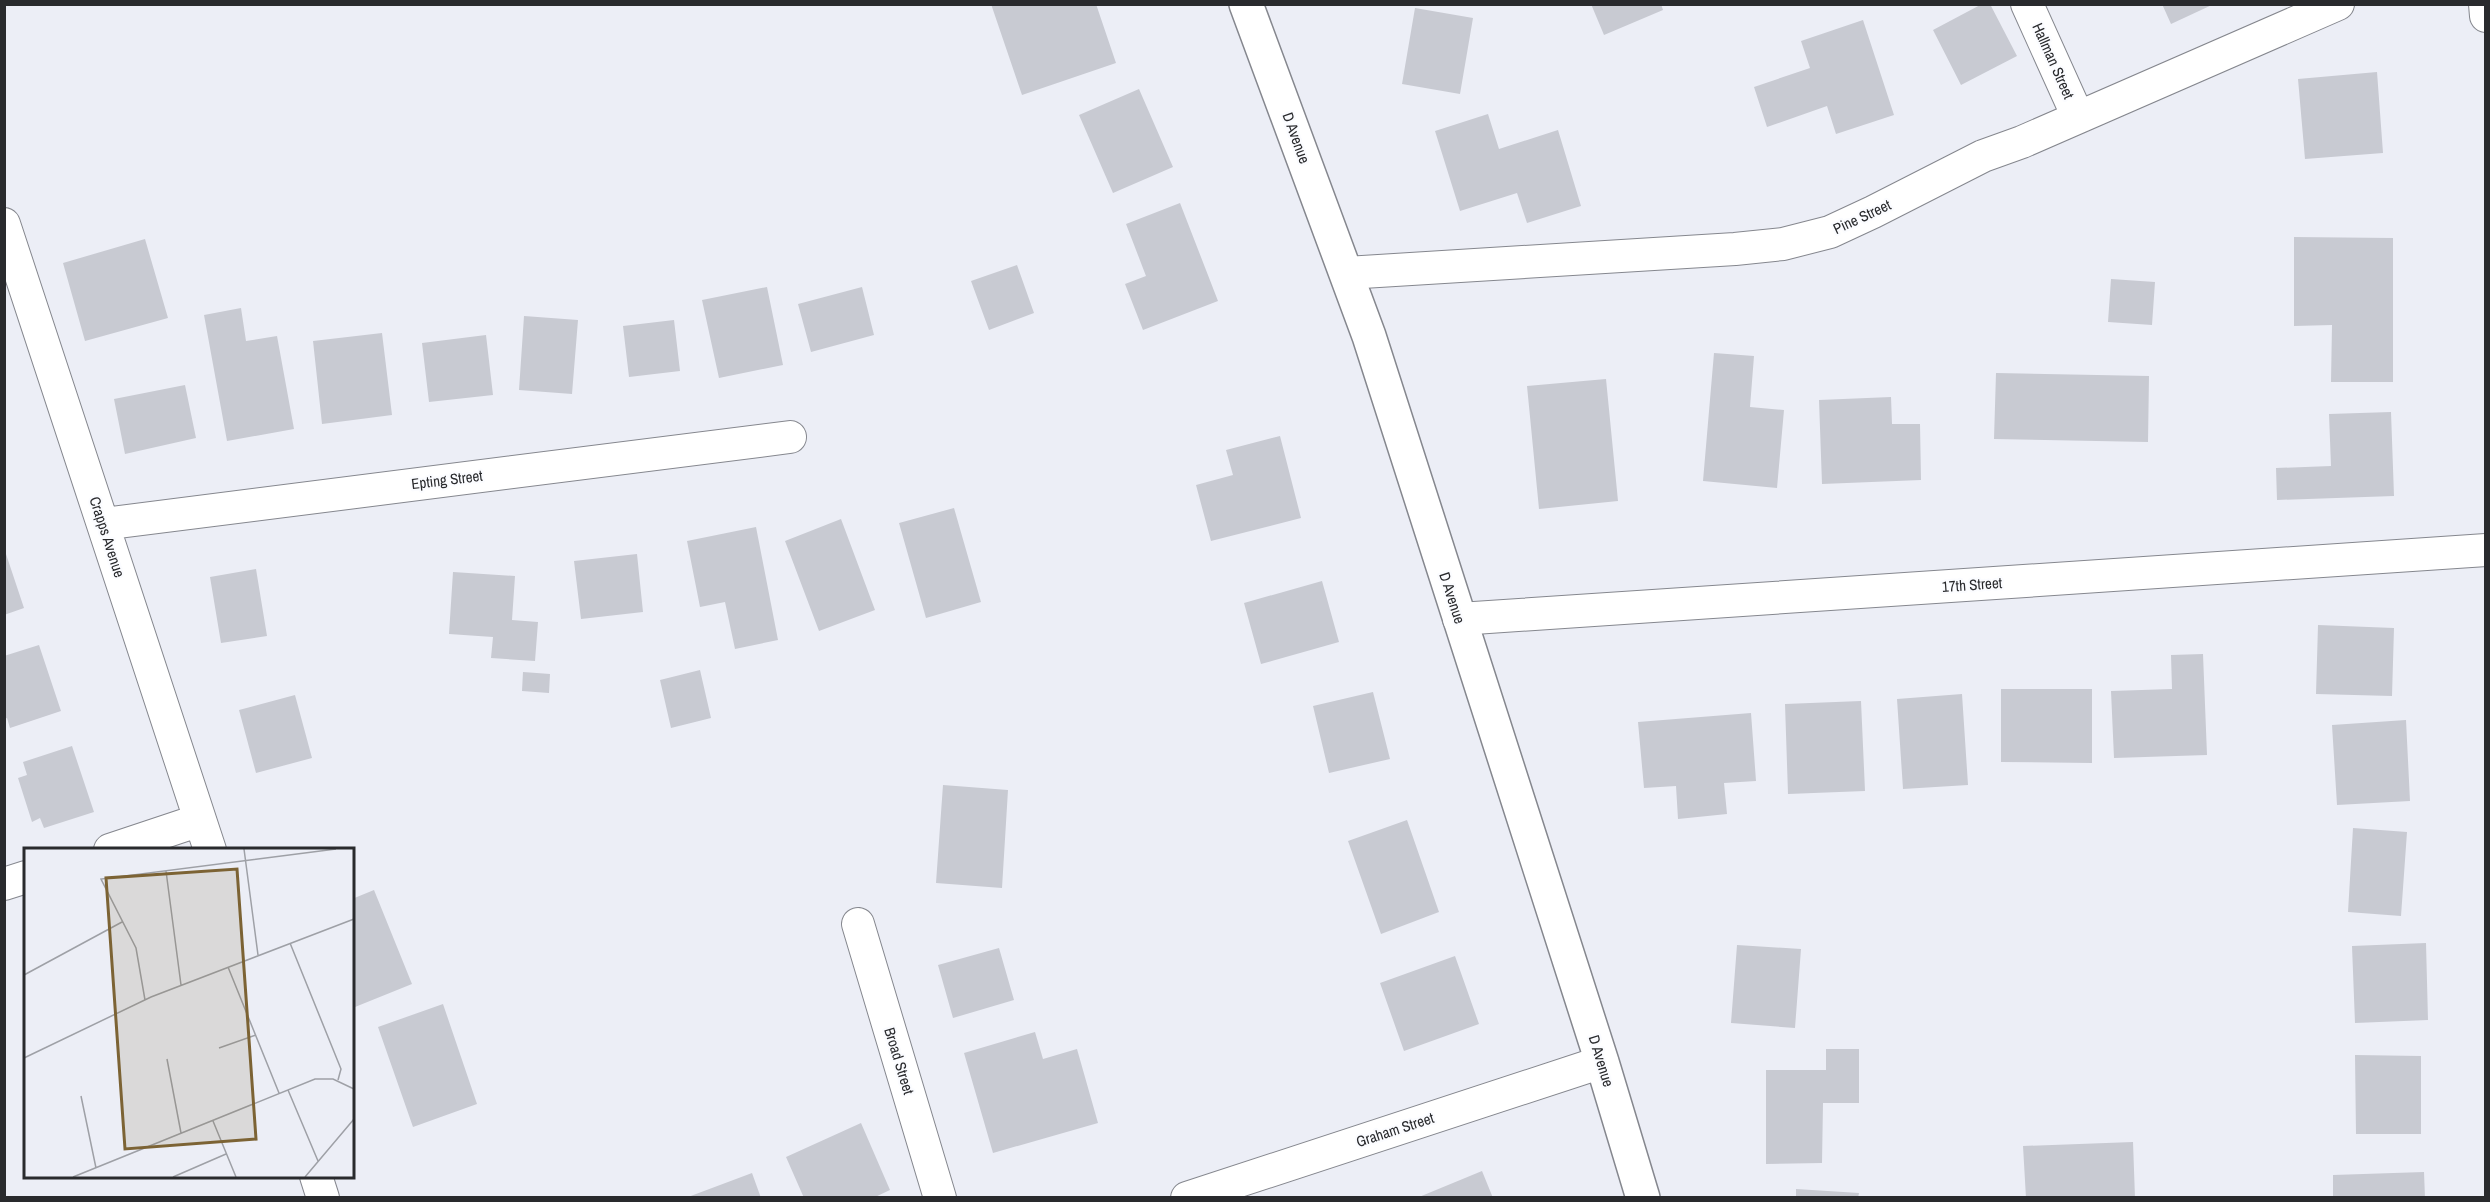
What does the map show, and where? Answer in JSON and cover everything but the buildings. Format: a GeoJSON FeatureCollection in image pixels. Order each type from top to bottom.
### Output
{"type":"FeatureCollection","features":[{"type":"Feature","properties":{"kind":"street","name":"D Avenue"},"geometry":{"type":"LineString","coordinates":[[1246,4],[1369,336],[1602,1062],[1643,1197]]}},
{"type":"Feature","properties":{"kind":"street","name":"Hallman Street"},"geometry":{"type":"LineString","coordinates":[[2027,4],[2078,117]]}},
{"type":"Feature","properties":{"kind":"street","name":"Pine Street"},"geometry":{"type":"LineString","coordinates":[[1346,273],[1735,249],[1783,244],[1830,232],[1983,156],[2022,142],[2338,4]]}},
{"type":"Feature","properties":{"kind":"street"},"geometry":{"type":"LineString","coordinates":[[2485,4],[2486,16]]}},
{"type":"Feature","properties":{"kind":"street","name":"Crapps Avenue"},"geometry":{"type":"LineString","coordinates":[[4,224],[210,848]]}},
{"type":"Feature","properties":{"kind":"street","name":"Epting Street"},"geometry":{"type":"LineString","coordinates":[[103,524],[790,437]]}},
{"type":"Feature","properties":{"kind":"street","name":"17th Street"},"geometry":{"type":"LineString","coordinates":[[1459,619],[2486,550]]}},
{"type":"Feature","properties":{"kind":"street"},"geometry":{"type":"LineString","coordinates":[[113,848],[200,820]]}},
{"type":"Feature","properties":{"kind":"street"},"geometry":{"type":"LineString","coordinates":[[4,884],[24,878]]}},
{"type":"Feature","properties":{"kind":"street","name":"Broad Street"},"geometry":{"type":"LineString","coordinates":[[858,924],[940,1197]]}},
{"type":"Feature","properties":{"kind":"street","name":"Graham Street"},"geometry":{"type":"LineString","coordinates":[[1187,1197],[1602,1062]]}},
{"type":"Feature","properties":{"kind":"street"},"geometry":{"type":"LineString","coordinates":[[317,1178],[323,1197]]}}]}
